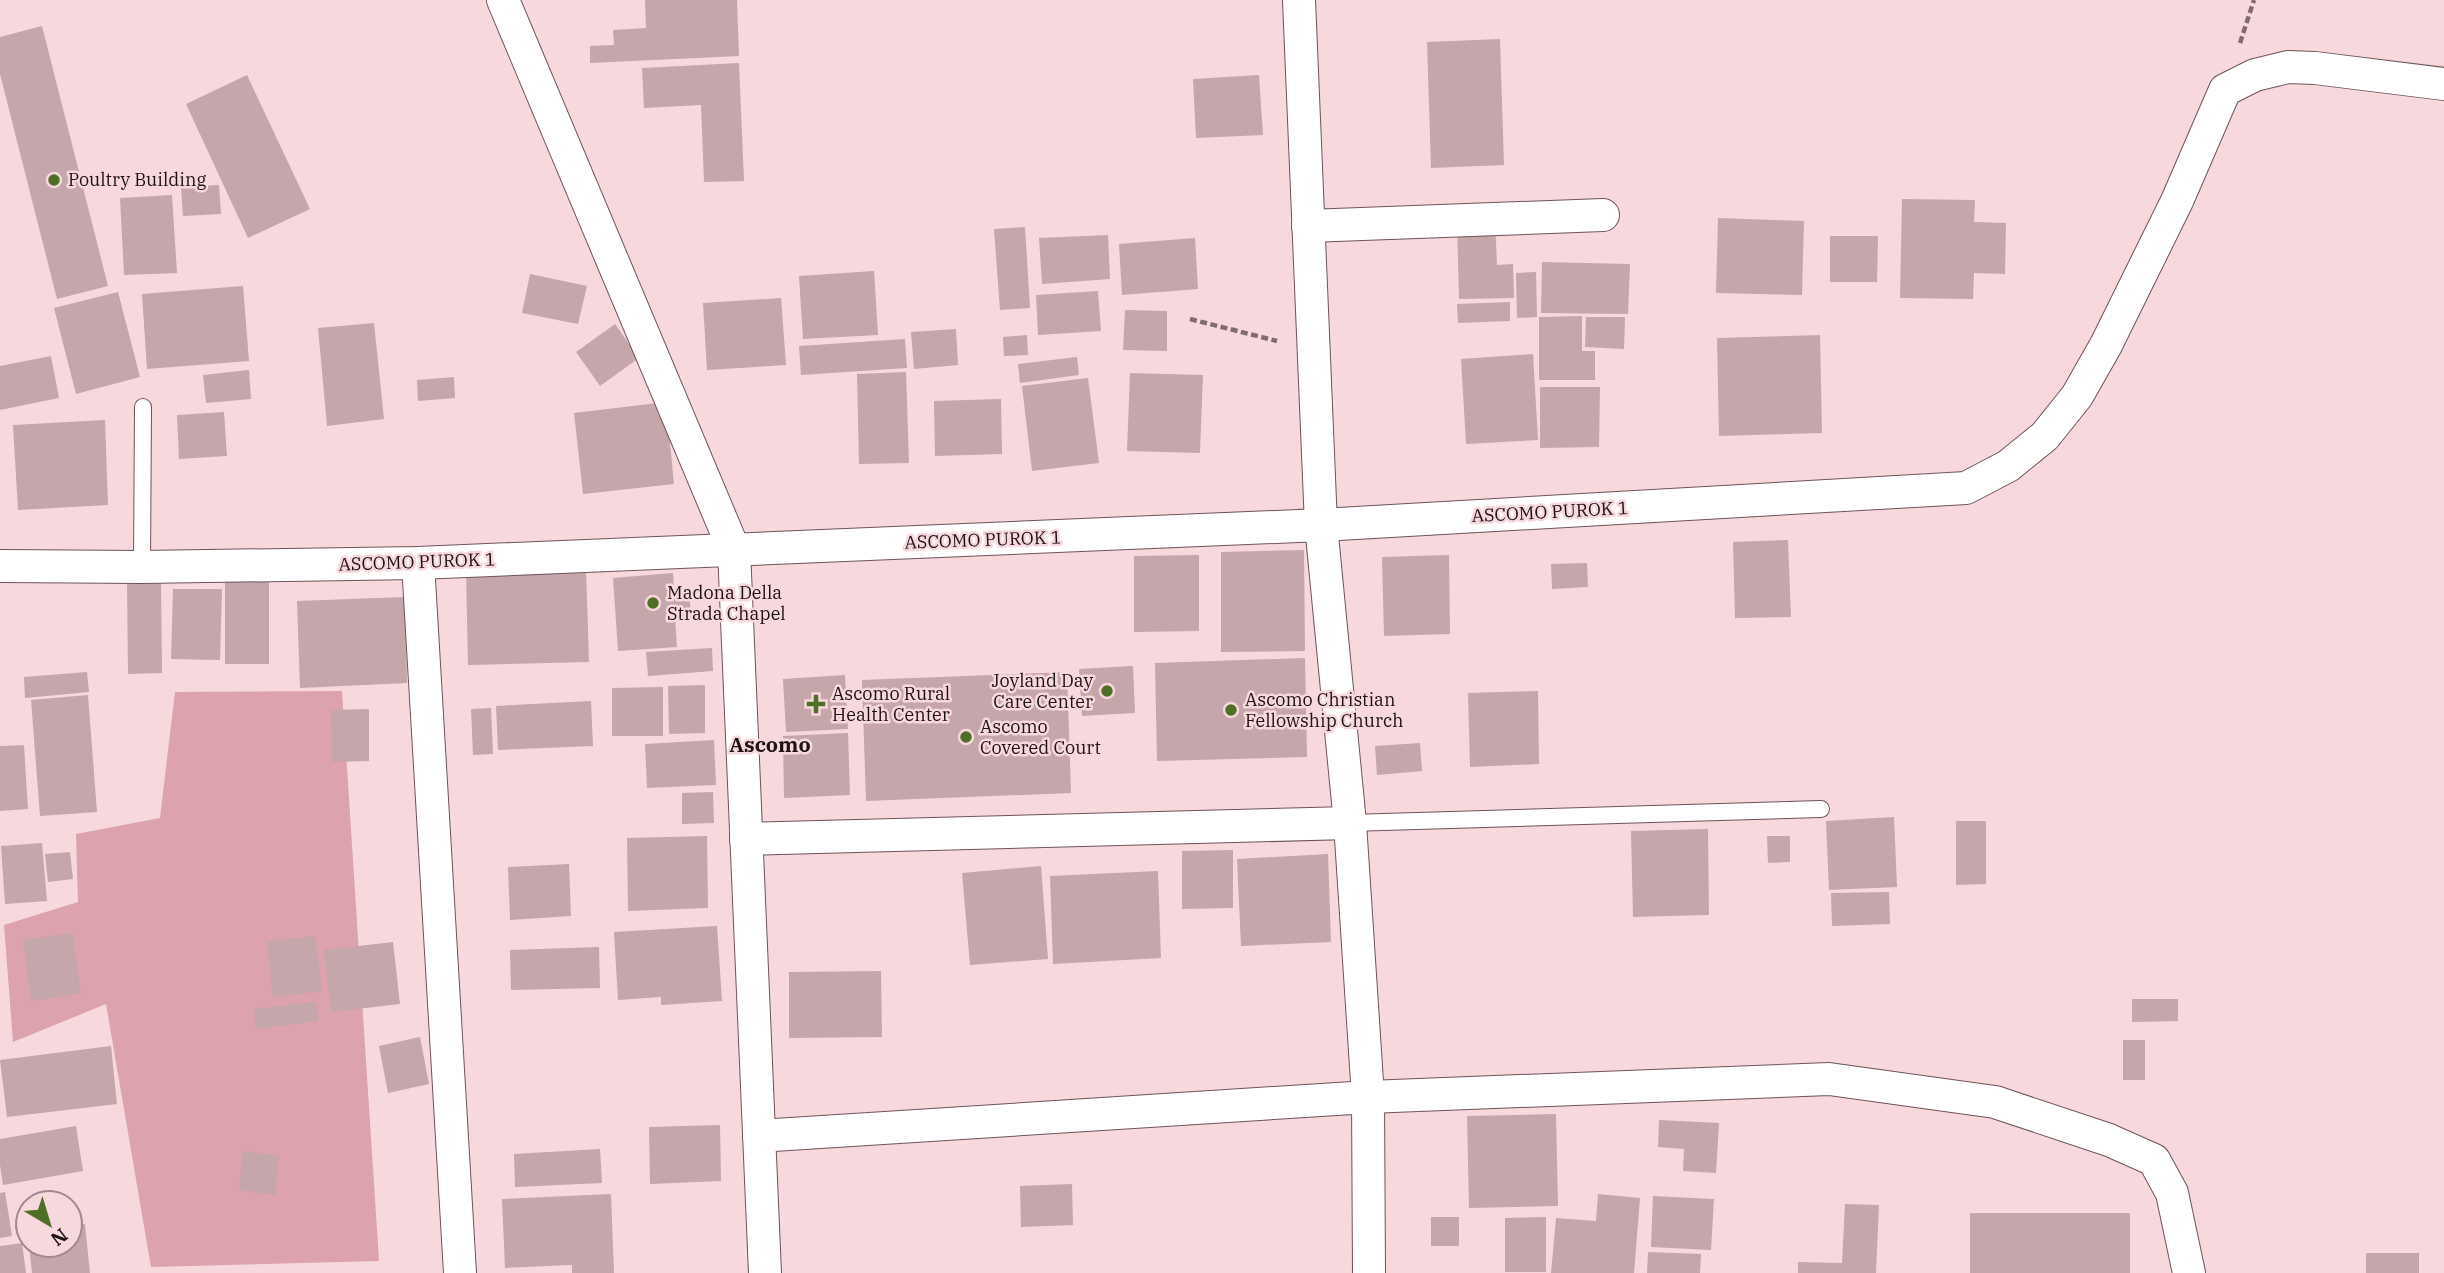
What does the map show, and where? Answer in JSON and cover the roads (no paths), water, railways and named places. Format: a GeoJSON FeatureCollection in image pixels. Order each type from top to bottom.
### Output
{"type":"FeatureCollection","features":[{"type":"Feature","properties":{"kind":"street"},"geometry":{"type":"LineString","coordinates":[[503,0],[734,550],[765,1273]]}},
{"type":"Feature","properties":{"kind":"street"},"geometry":{"type":"LineString","coordinates":[[1299,0],[1321,525],[1350,823],[1368,1097],[1369,1273]]}},
{"type":"Feature","properties":{"kind":"street","name":"ASCOMO PUROK 1"},"geometry":{"type":"LineString","coordinates":[[0,566],[418,563],[1321,525],[1966,488],[2008,467],[2045,436],[2077,396],[2106,345],[2171,213],[2225,90],[2255,75],[2288,68],[2315,68],[2444,83]]}},
{"type":"Feature","properties":{"kind":"street"},"geometry":{"type":"LineString","coordinates":[[1308,226],[1602,215]]}},
{"type":"Feature","properties":{"kind":"street"},"geometry":{"type":"LineString","coordinates":[[418,563],[460,1273]]}},
{"type":"Feature","properties":{"kind":"street"},"geometry":{"type":"LineString","coordinates":[[746,839],[1350,823]]}},
{"type":"Feature","properties":{"kind":"street"},"geometry":{"type":"LineString","coordinates":[[759,1136],[1368,1097],[1829,1079],[1995,1102],[2109,1140],[2154,1160],[2172,1193],[2189,1273]]}},
{"type":"Feature","properties":{"kind":"lane"},"geometry":{"type":"LineString","coordinates":[[142,567],[143,407]]}},
{"type":"Feature","properties":{"kind":"lane"},"geometry":{"type":"LineString","coordinates":[[1350,823],[1821,809]]}},
{"type":"Feature","properties":{"kind":"place","name":"Poultry Building"},"geometry":{"type":"Point","coordinates":[54,180]}},
{"type":"Feature","properties":{"kind":"place","name":"Madona Della Strada Chapel"},"geometry":{"type":"Point","coordinates":[653,603]}},
{"type":"Feature","properties":{"kind":"place","name":"Joyland Day Care Center"},"geometry":{"type":"Point","coordinates":[1107,691]}},
{"type":"Feature","properties":{"kind":"place","name":"Ascomo Rural Health Center"},"geometry":{"type":"Point","coordinates":[816,704]}},
{"type":"Feature","properties":{"kind":"place","name":"Ascomo Christian Fellowship Church"},"geometry":{"type":"Point","coordinates":[1231,710]}},
{"type":"Feature","properties":{"kind":"place","name":"Ascomo Covered Court"},"geometry":{"type":"Point","coordinates":[966,737]}},
{"type":"Feature","properties":{"kind":"district","name":"Ascomo"},"geometry":{"type":"Point","coordinates":[770,745]}}]}
